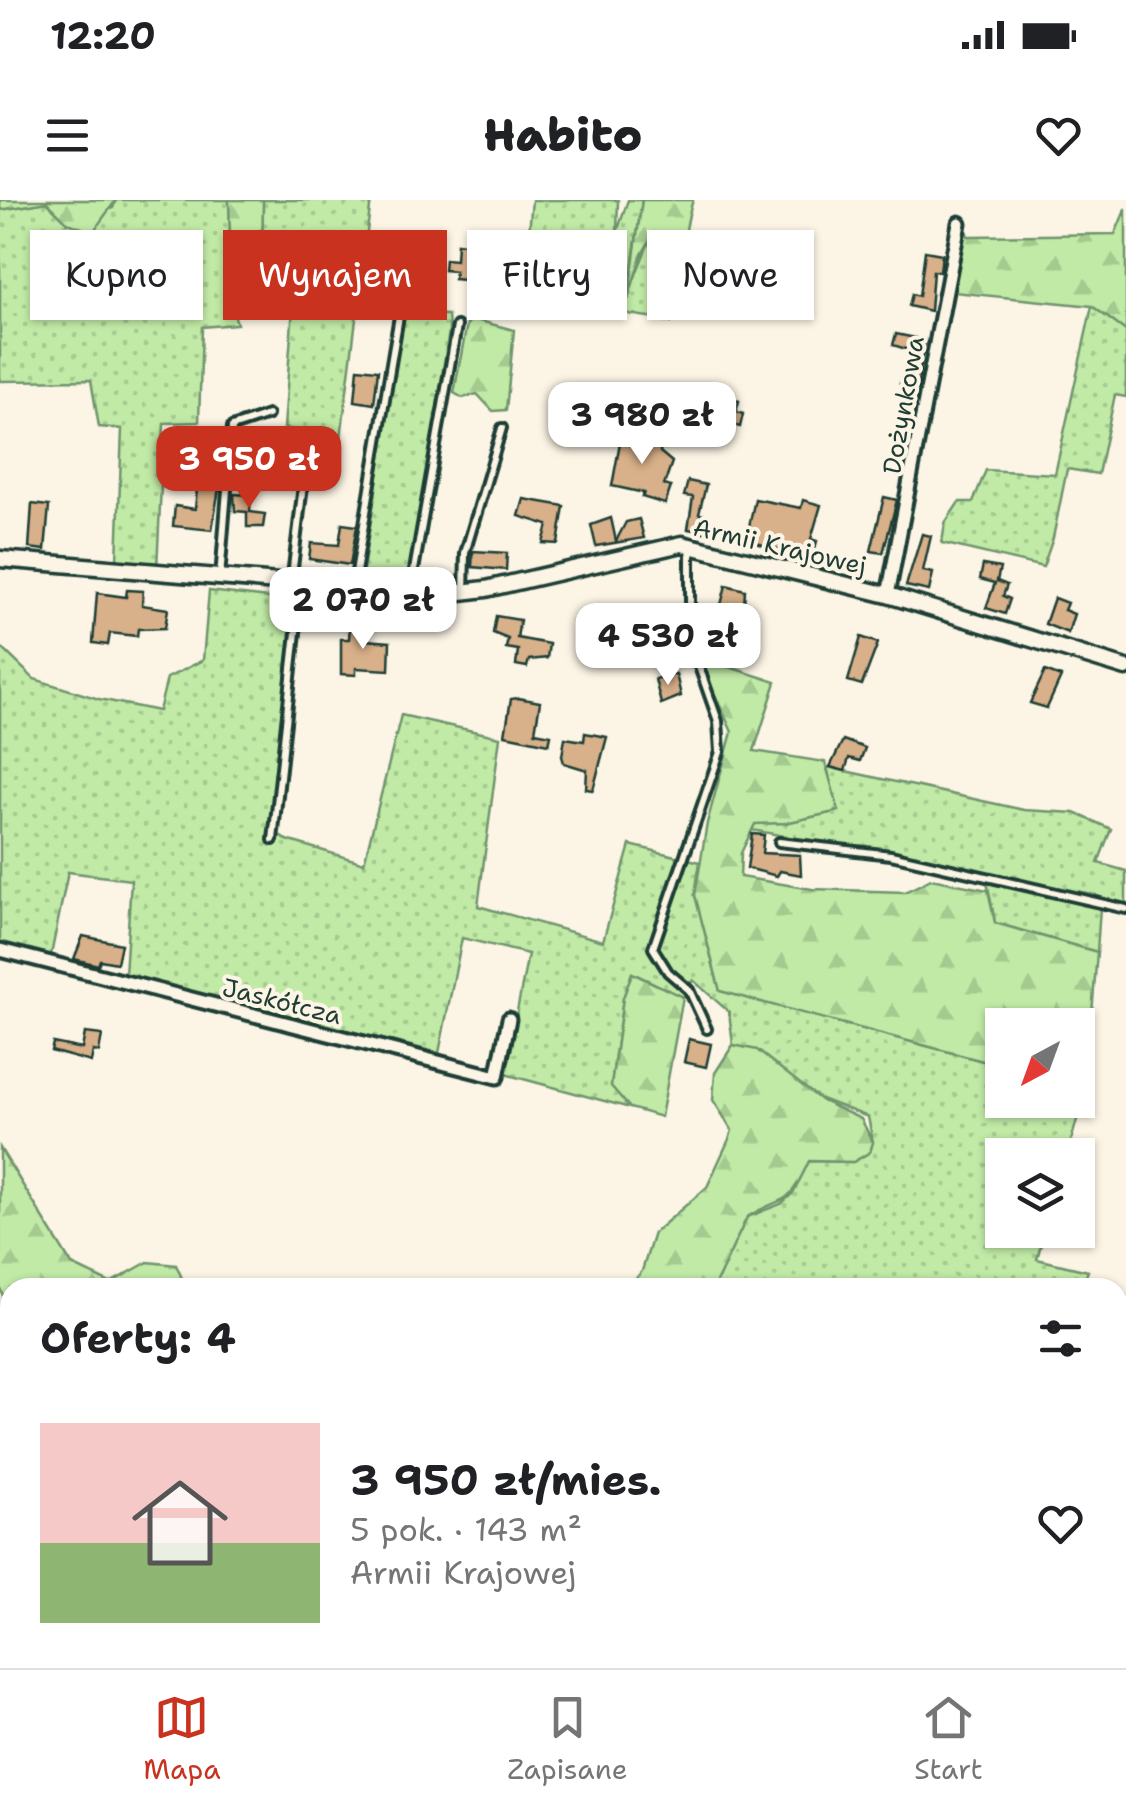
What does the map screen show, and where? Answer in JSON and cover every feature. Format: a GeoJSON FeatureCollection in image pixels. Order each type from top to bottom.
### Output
{"type":"FeatureCollection","features":[{"type":"Feature","properties":{"kind":"street","name":"Dożynkowa"},"geometry":{"type":"LineString","coordinates":[[888,594],[960,223]]}},
{"type":"Feature","properties":{"kind":"street","name":"Armii Krajowej"},"geometry":{"type":"LineString","coordinates":[[0,559],[414,595],[465,593],[682,544],[888,594],[1126,668]]}},
{"type":"Feature","properties":{"kind":"street","name":"Jaskółcza"},"geometry":{"type":"LineString","coordinates":[[0,950],[497,1077],[509,1019]]}},
{"type":"Feature","properties":{"kind":"lane"},"geometry":{"type":"LineString","coordinates":[[353,591],[398,320]]}},
{"type":"Feature","properties":{"kind":"lane"},"geometry":{"type":"LineString","coordinates":[[414,595],[413,576],[457,326]]}},
{"type":"Feature","properties":{"kind":"lane"},"geometry":{"type":"LineString","coordinates":[[220,579],[232,427],[268,416]]}},
{"type":"Feature","properties":{"kind":"lane"},"geometry":{"type":"LineString","coordinates":[[465,593],[461,584],[465,553],[502,428]]}},
{"type":"Feature","properties":{"kind":"lane"},"geometry":{"type":"LineString","coordinates":[[273,840],[308,444]]}},
{"type":"Feature","properties":{"kind":"lane"},"geometry":{"type":"LineString","coordinates":[[696,546],[690,555],[690,642],[718,721],[720,752],[653,948],[668,972],[688,990],[707,1028]]}},
{"type":"Feature","properties":{"kind":"lane"},"geometry":{"type":"LineString","coordinates":[[780,842],[891,855],[1126,909]]}},
{"type":"Feature","properties":{"kind":"green space"},"geometry":{"type":"Polygon","coordinates":[[[0,200],[116,200],[94,230],[68,223],[47,202],[0,210],[0,200]]]}},
{"type":"Feature","properties":{"kind":"green space"},"geometry":{"type":"Polygon","coordinates":[[[116,200],[229,200],[230,230],[223,230],[223,320],[236,320],[237,324],[202,327],[199,422],[164,423],[157,568],[117,561],[122,429],[99,427],[91,380],[0,381],[0,210],[47,202],[68,223],[113,208],[116,200]]]}},
{"type":"Feature","properties":{"kind":"green space"},"geometry":{"type":"Polygon","coordinates":[[[229,200],[263,200],[262,230],[230,230],[229,200]]]}},
{"type":"Feature","properties":{"kind":"green space"},"geometry":{"type":"Polygon","coordinates":[[[263,200],[371,200],[367,230],[263,230],[263,200]]]}},
{"type":"Feature","properties":{"kind":"green space"},"geometry":{"type":"Polygon","coordinates":[[[532,200],[618,200],[617,230],[529,230],[532,200]]]}},
{"type":"Feature","properties":{"kind":"green space"},"geometry":{"type":"Polygon","coordinates":[[[628,200],[642,200],[628,294],[647,247],[647,317],[627,314],[627,230],[618,230],[628,200]]]}},
{"type":"Feature","properties":{"kind":"green space"},"geometry":{"type":"Polygon","coordinates":[[[642,200],[693,200],[686,230],[647,230],[647,246],[628,300],[642,200]]]}},
{"type":"Feature","properties":{"kind":"green space"},"geometry":{"type":"Polygon","coordinates":[[[1126,208],[1126,331],[1092,306],[953,292],[965,227],[968,236],[1115,234],[1126,208]]]}},
{"type":"Feature","properties":{"kind":"green space"},"geometry":{"type":"Polygon","coordinates":[[[1092,306],[1126,331],[1126,397],[1115,395],[1098,474],[1067,469],[1043,567],[942,543],[945,523],[959,502],[973,502],[986,470],[1055,474],[1092,306]]]}},
{"type":"Feature","properties":{"kind":"green space"},"geometry":{"type":"Polygon","coordinates":[[[448,315],[449,331],[409,588],[361,582],[403,320],[447,320],[448,315]]]}},
{"type":"Feature","properties":{"kind":"green space"},"geometry":{"type":"Polygon","coordinates":[[[292,320],[356,320],[341,438],[284,428],[292,320]]]}},
{"type":"Feature","properties":{"kind":"green space"},"geometry":{"type":"Polygon","coordinates":[[[476,320],[514,330],[506,410],[493,411],[477,394],[463,398],[454,393],[467,324],[476,320]]]}},
{"type":"Feature","properties":{"kind":"green space"},"geometry":{"type":"Polygon","coordinates":[[[209,591],[294,601],[270,831],[287,840],[364,863],[401,715],[500,737],[478,906],[603,941],[630,845],[700,862],[695,895],[720,991],[985,1061],[985,1118],[1077,1118],[1072,1138],[985,1138],[985,1248],[1040,1248],[1037,1259],[1088,1271],[1085,1278],[718,1278],[747,1217],[781,1204],[793,1193],[809,1161],[853,1162],[870,1152],[873,1142],[868,1117],[816,1097],[750,1049],[733,1045],[729,1012],[693,980],[683,997],[632,973],[623,998],[611,1085],[630,1108],[505,1074],[528,954],[462,938],[439,1053],[125,975],[131,880],[68,872],[50,960],[0,945],[0,646],[34,679],[99,699],[159,711],[167,678],[203,660],[209,591]]]}},
{"type":"Feature","properties":{"kind":"green space"},"geometry":{"type":"Polygon","coordinates":[[[698,657],[776,682],[754,751],[825,762],[839,811],[785,823],[755,824],[741,853],[740,877],[812,889],[905,892],[931,879],[988,890],[995,923],[1097,952],[1092,1008],[985,1008],[985,1061],[720,991],[695,895],[707,823],[732,732],[698,657]]]}},
{"type":"Feature","properties":{"kind":"green space"},"geometry":{"type":"Polygon","coordinates":[[[827,767],[1024,810],[1075,813],[1111,829],[1098,863],[1126,871],[1126,905],[1087,893],[752,830],[755,823],[785,823],[838,811],[827,767]]]}},
{"type":"Feature","properties":{"kind":"green space"},"geometry":{"type":"Polygon","coordinates":[[[987,881],[1100,907],[1097,952],[995,923],[987,881]]]}},
{"type":"Feature","properties":{"kind":"green space"},"geometry":{"type":"Polygon","coordinates":[[[632,973],[683,997],[661,1117],[630,1108],[611,1086],[623,998],[632,973]]]}},
{"type":"Feature","properties":{"kind":"green space"},"geometry":{"type":"Polygon","coordinates":[[[733,1045],[757,1050],[822,1101],[861,1119],[873,1142],[870,1152],[853,1162],[809,1161],[790,1194],[747,1217],[718,1278],[636,1278],[654,1233],[707,1187],[730,1137],[732,1130],[713,1100],[715,1073],[733,1045]]]}},
{"type":"Feature","properties":{"kind":"green space"},"geometry":{"type":"Polygon","coordinates":[[[0,1148],[72,1265],[99,1278],[0,1278],[0,1148]]]}},
{"type":"Feature","properties":{"kind":"green space"},"geometry":{"type":"Polygon","coordinates":[[[148,1262],[176,1265],[182,1278],[119,1278],[148,1262]]]}},
{"type":"Feature","properties":{"kind":"building"},"geometry":{"type":"Polygon","coordinates":[[[457,243],[466,244],[467,280],[454,279],[455,271],[447,270],[447,259],[456,260],[457,243]]]}},
{"type":"Feature","properties":{"kind":"building"},"geometry":{"type":"Polygon","coordinates":[[[925,251],[942,254],[940,272],[933,271],[930,311],[909,306],[912,294],[919,296],[925,251]]]}},
{"type":"Feature","properties":{"kind":"building"},"geometry":{"type":"Polygon","coordinates":[[[896,334],[925,340],[917,389],[900,384],[908,356],[906,349],[893,345],[896,334]]]}},
{"type":"Feature","properties":{"kind":"building"},"geometry":{"type":"Polygon","coordinates":[[[358,368],[378,370],[374,404],[355,401],[358,368]]]}},
{"type":"Feature","properties":{"kind":"building"},"geometry":{"type":"Polygon","coordinates":[[[720,396],[739,401],[736,412],[743,414],[740,427],[718,421],[720,396]]]}},
{"type":"Feature","properties":{"kind":"building"},"geometry":{"type":"Polygon","coordinates":[[[623,426],[644,429],[642,442],[661,447],[660,452],[672,462],[664,485],[671,487],[665,504],[642,497],[644,493],[612,486],[623,426]]]}},
{"type":"Feature","properties":{"kind":"building"},"geometry":{"type":"Polygon","coordinates":[[[273,451],[291,452],[295,474],[253,472],[254,458],[272,458],[273,451]]]}},
{"type":"Feature","properties":{"kind":"building"},"geometry":{"type":"Polygon","coordinates":[[[199,469],[221,476],[212,530],[173,526],[175,506],[195,509],[199,469]]]}},
{"type":"Feature","properties":{"kind":"building"},"geometry":{"type":"Polygon","coordinates":[[[688,481],[706,485],[699,514],[708,516],[704,532],[688,529],[693,497],[684,496],[688,481]]]}},
{"type":"Feature","properties":{"kind":"building"},"geometry":{"type":"Polygon","coordinates":[[[234,494],[251,495],[250,512],[265,514],[263,527],[247,527],[247,512],[235,511],[234,494]]]}},
{"type":"Feature","properties":{"kind":"building"},"geometry":{"type":"Polygon","coordinates":[[[884,497],[897,500],[883,553],[871,551],[884,497]]]}},
{"type":"Feature","properties":{"kind":"building"},"geometry":{"type":"Polygon","coordinates":[[[524,499],[564,506],[558,544],[543,543],[548,525],[519,516],[524,499]]]}},
{"type":"Feature","properties":{"kind":"building"},"geometry":{"type":"Polygon","coordinates":[[[755,499],[801,508],[803,500],[821,505],[811,539],[817,541],[812,559],[746,540],[755,499]]]}},
{"type":"Feature","properties":{"kind":"building"},"geometry":{"type":"Polygon","coordinates":[[[32,504],[49,506],[45,550],[29,548],[32,504]]]}},
{"type":"Feature","properties":{"kind":"building"},"geometry":{"type":"Polygon","coordinates":[[[611,518],[616,541],[626,522],[639,519],[644,538],[596,546],[591,525],[611,518]]]}},
{"type":"Feature","properties":{"kind":"building"},"geometry":{"type":"Polygon","coordinates":[[[342,524],[357,526],[350,565],[309,559],[311,543],[339,545],[342,524]]]}},
{"type":"Feature","properties":{"kind":"building"},"geometry":{"type":"Polygon","coordinates":[[[922,534],[931,536],[923,571],[933,573],[929,591],[906,586],[922,534]]]}},
{"type":"Feature","properties":{"kind":"building"},"geometry":{"type":"Polygon","coordinates":[[[473,551],[507,553],[506,570],[472,567],[473,551]]]}},
{"type":"Feature","properties":{"kind":"building"},"geometry":{"type":"Polygon","coordinates":[[[983,565],[1000,568],[997,581],[1007,585],[1003,596],[1010,599],[1005,614],[986,608],[995,583],[980,579],[983,565]]]}},
{"type":"Feature","properties":{"kind":"building"},"geometry":{"type":"Polygon","coordinates":[[[726,585],[745,590],[742,634],[729,629],[736,609],[721,605],[726,585]]]}},
{"type":"Feature","properties":{"kind":"building"},"geometry":{"type":"Polygon","coordinates":[[[127,590],[143,591],[142,605],[168,609],[165,628],[138,629],[137,636],[110,633],[108,645],[93,643],[97,593],[126,597],[127,590]]]}},
{"type":"Feature","properties":{"kind":"building"},"geometry":{"type":"Polygon","coordinates":[[[1054,598],[1067,603],[1064,610],[1074,614],[1068,633],[1045,624],[1054,598]]]}},
{"type":"Feature","properties":{"kind":"building"},"geometry":{"type":"Polygon","coordinates":[[[496,616],[520,620],[517,638],[549,644],[547,658],[529,660],[527,667],[516,665],[518,650],[506,648],[508,639],[493,633],[496,616]]]}},
{"type":"Feature","properties":{"kind":"building"},"geometry":{"type":"Polygon","coordinates":[[[350,623],[367,624],[366,640],[390,642],[389,670],[356,668],[356,675],[341,674],[341,639],[349,639],[350,623]]]}},
{"type":"Feature","properties":{"kind":"building"},"geometry":{"type":"Polygon","coordinates":[[[861,637],[878,643],[862,685],[848,681],[861,637]]]}},
{"type":"Feature","properties":{"kind":"building"},"geometry":{"type":"Polygon","coordinates":[[[1045,671],[1061,677],[1047,708],[1030,703],[1045,671]]]}},
{"type":"Feature","properties":{"kind":"building"},"geometry":{"type":"Polygon","coordinates":[[[676,674],[681,696],[661,704],[655,679],[676,674]]]}},
{"type":"Feature","properties":{"kind":"building"},"geometry":{"type":"Polygon","coordinates":[[[511,699],[540,702],[535,732],[551,735],[549,744],[505,735],[511,699]]]}},
{"type":"Feature","properties":{"kind":"building"},"geometry":{"type":"Polygon","coordinates":[[[585,733],[607,737],[593,790],[586,789],[587,770],[564,763],[562,756],[565,738],[584,741],[585,733]]]}},
{"type":"Feature","properties":{"kind":"building"},"geometry":{"type":"Polygon","coordinates":[[[843,740],[865,748],[860,761],[849,758],[845,771],[830,767],[843,740]]]}},
{"type":"Feature","properties":{"kind":"building"},"geometry":{"type":"Polygon","coordinates":[[[752,834],[764,835],[762,853],[800,855],[801,875],[780,871],[777,876],[747,868],[752,834]]]}},
{"type":"Feature","properties":{"kind":"building"},"geometry":{"type":"Polygon","coordinates":[[[83,936],[121,944],[117,963],[100,960],[98,965],[74,959],[83,936]]]}},
{"type":"Feature","properties":{"kind":"building"},"geometry":{"type":"Polygon","coordinates":[[[85,1033],[102,1035],[99,1052],[93,1051],[91,1062],[51,1051],[53,1043],[82,1049],[85,1033]]]}},
{"type":"Feature","properties":{"kind":"building"},"geometry":{"type":"Polygon","coordinates":[[[689,1039],[711,1044],[706,1067],[684,1062],[689,1039]]]}}]}
